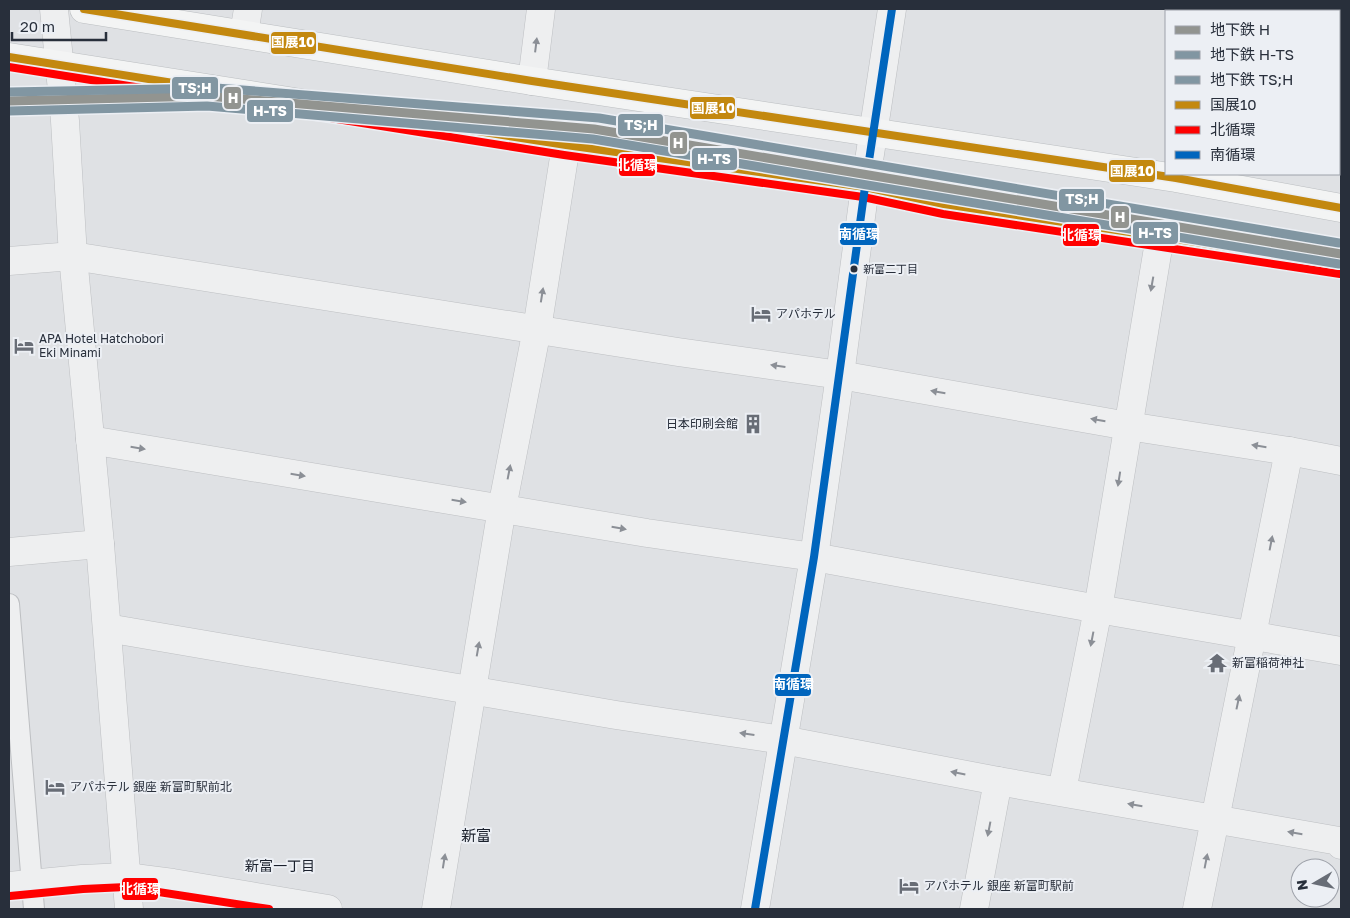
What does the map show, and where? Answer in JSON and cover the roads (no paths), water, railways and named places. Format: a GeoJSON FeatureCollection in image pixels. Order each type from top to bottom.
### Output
{"type":"FeatureCollection","features":[{"type":"Feature","properties":{"kind":"main road"},"geometry":{"type":"LineString","coordinates":[[84,9],[246,22],[532,81],[1165,174]]}},
{"type":"Feature","properties":{"kind":"main road"},"geometry":{"type":"LineString","coordinates":[[9,57],[566,145],[865,186],[944,204],[1341,264]]}},
{"type":"Feature","properties":{"kind":"main road"},"geometry":{"type":"LineString","coordinates":[[1176,176],[1341,208]]}},
{"type":"Feature","properties":{"kind":"street"},"geometry":{"type":"LineString","coordinates":[[54,9],[65,121],[73,256],[100,544],[129,909]]}},
{"type":"Feature","properties":{"kind":"street"},"geometry":{"type":"LineString","coordinates":[[532,81],[541,9]]}},
{"type":"Feature","properties":{"kind":"street"},"geometry":{"type":"LineString","coordinates":[[755,909],[814,557],[865,186],[892,9]]}},
{"type":"Feature","properties":{"kind":"street"},"geometry":{"type":"LineString","coordinates":[[436,909],[502,508],[537,329],[566,145]]}},
{"type":"Feature","properties":{"kind":"street"},"geometry":{"type":"LineString","coordinates":[[1062,792],[1098,610],[1160,236]]}},
{"type":"Feature","properties":{"kind":"street"},"geometry":{"type":"LineString","coordinates":[[9,262],[73,256],[678,352],[840,375],[1128,426],[1341,461]]}},
{"type":"Feature","properties":{"kind":"street"},"geometry":{"type":"LineString","coordinates":[[90,440],[647,533],[814,557],[1098,610],[1341,651]]}},
{"type":"Feature","properties":{"kind":"street"},"geometry":{"type":"LineString","coordinates":[[1197,909],[1289,451]]}},
{"type":"Feature","properties":{"kind":"street"},"geometry":{"type":"LineString","coordinates":[[9,552],[100,544]]}},
{"type":"Feature","properties":{"kind":"street"},"geometry":{"type":"LineString","coordinates":[[9,604],[25,893],[126,877],[328,909]]}},
{"type":"Feature","properties":{"kind":"street"},"geometry":{"type":"LineString","coordinates":[[106,628],[616,715],[783,740],[998,781],[1339,841],[1341,845]]}},
{"type":"Feature","properties":{"kind":"street"},"geometry":{"type":"LineString","coordinates":[[974,909],[998,781]]}},
{"type":"Feature","properties":{"kind":"metro line","name":"TS;H"},"geometry":{"type":"LineString","coordinates":[[9,92],[216,88],[599,118],[1339,243]]}},
{"type":"Feature","properties":{"kind":"metro line","name":"H"},"geometry":{"type":"LineString","coordinates":[[9,101],[207,96],[594,129],[1341,254]]}},
{"type":"Feature","properties":{"kind":"metro line","name":"H-TS"},"geometry":{"type":"LineString","coordinates":[[9,111],[207,106],[593,139],[1339,264]]}},
{"type":"Feature","properties":{"kind":"place","name":"新富二丁目"},"geometry":{"type":"Point","coordinates":[854,269]}},
{"type":"Feature","properties":{"kind":"place","name":"アパホテル"},"geometry":{"type":"Point","coordinates":[761,314]}},
{"type":"Feature","properties":{"kind":"place","name":"APA Hotel Hatchobori Eki Minami"},"geometry":{"type":"Point","coordinates":[24,346]}},
{"type":"Feature","properties":{"kind":"place","name":"日本印刷会館"},"geometry":{"type":"Point","coordinates":[753,424]}},
{"type":"Feature","properties":{"kind":"place","name":"新富稲荷神社"},"geometry":{"type":"Point","coordinates":[1217,663]}},
{"type":"Feature","properties":{"kind":"place","name":"アパホテル 銀座 新富町駅前北"},"geometry":{"type":"Point","coordinates":[55,787]}},
{"type":"Feature","properties":{"kind":"place","name":"アパホテル 銀座 新富町駅前"},"geometry":{"type":"Point","coordinates":[909,886]}},
{"type":"Feature","properties":{"kind":"district","name":"新富"},"geometry":{"type":"Point","coordinates":[476,836]}},
{"type":"Feature","properties":{"kind":"district","name":"新富一丁目"},"geometry":{"type":"Point","coordinates":[280,866]}}]}
